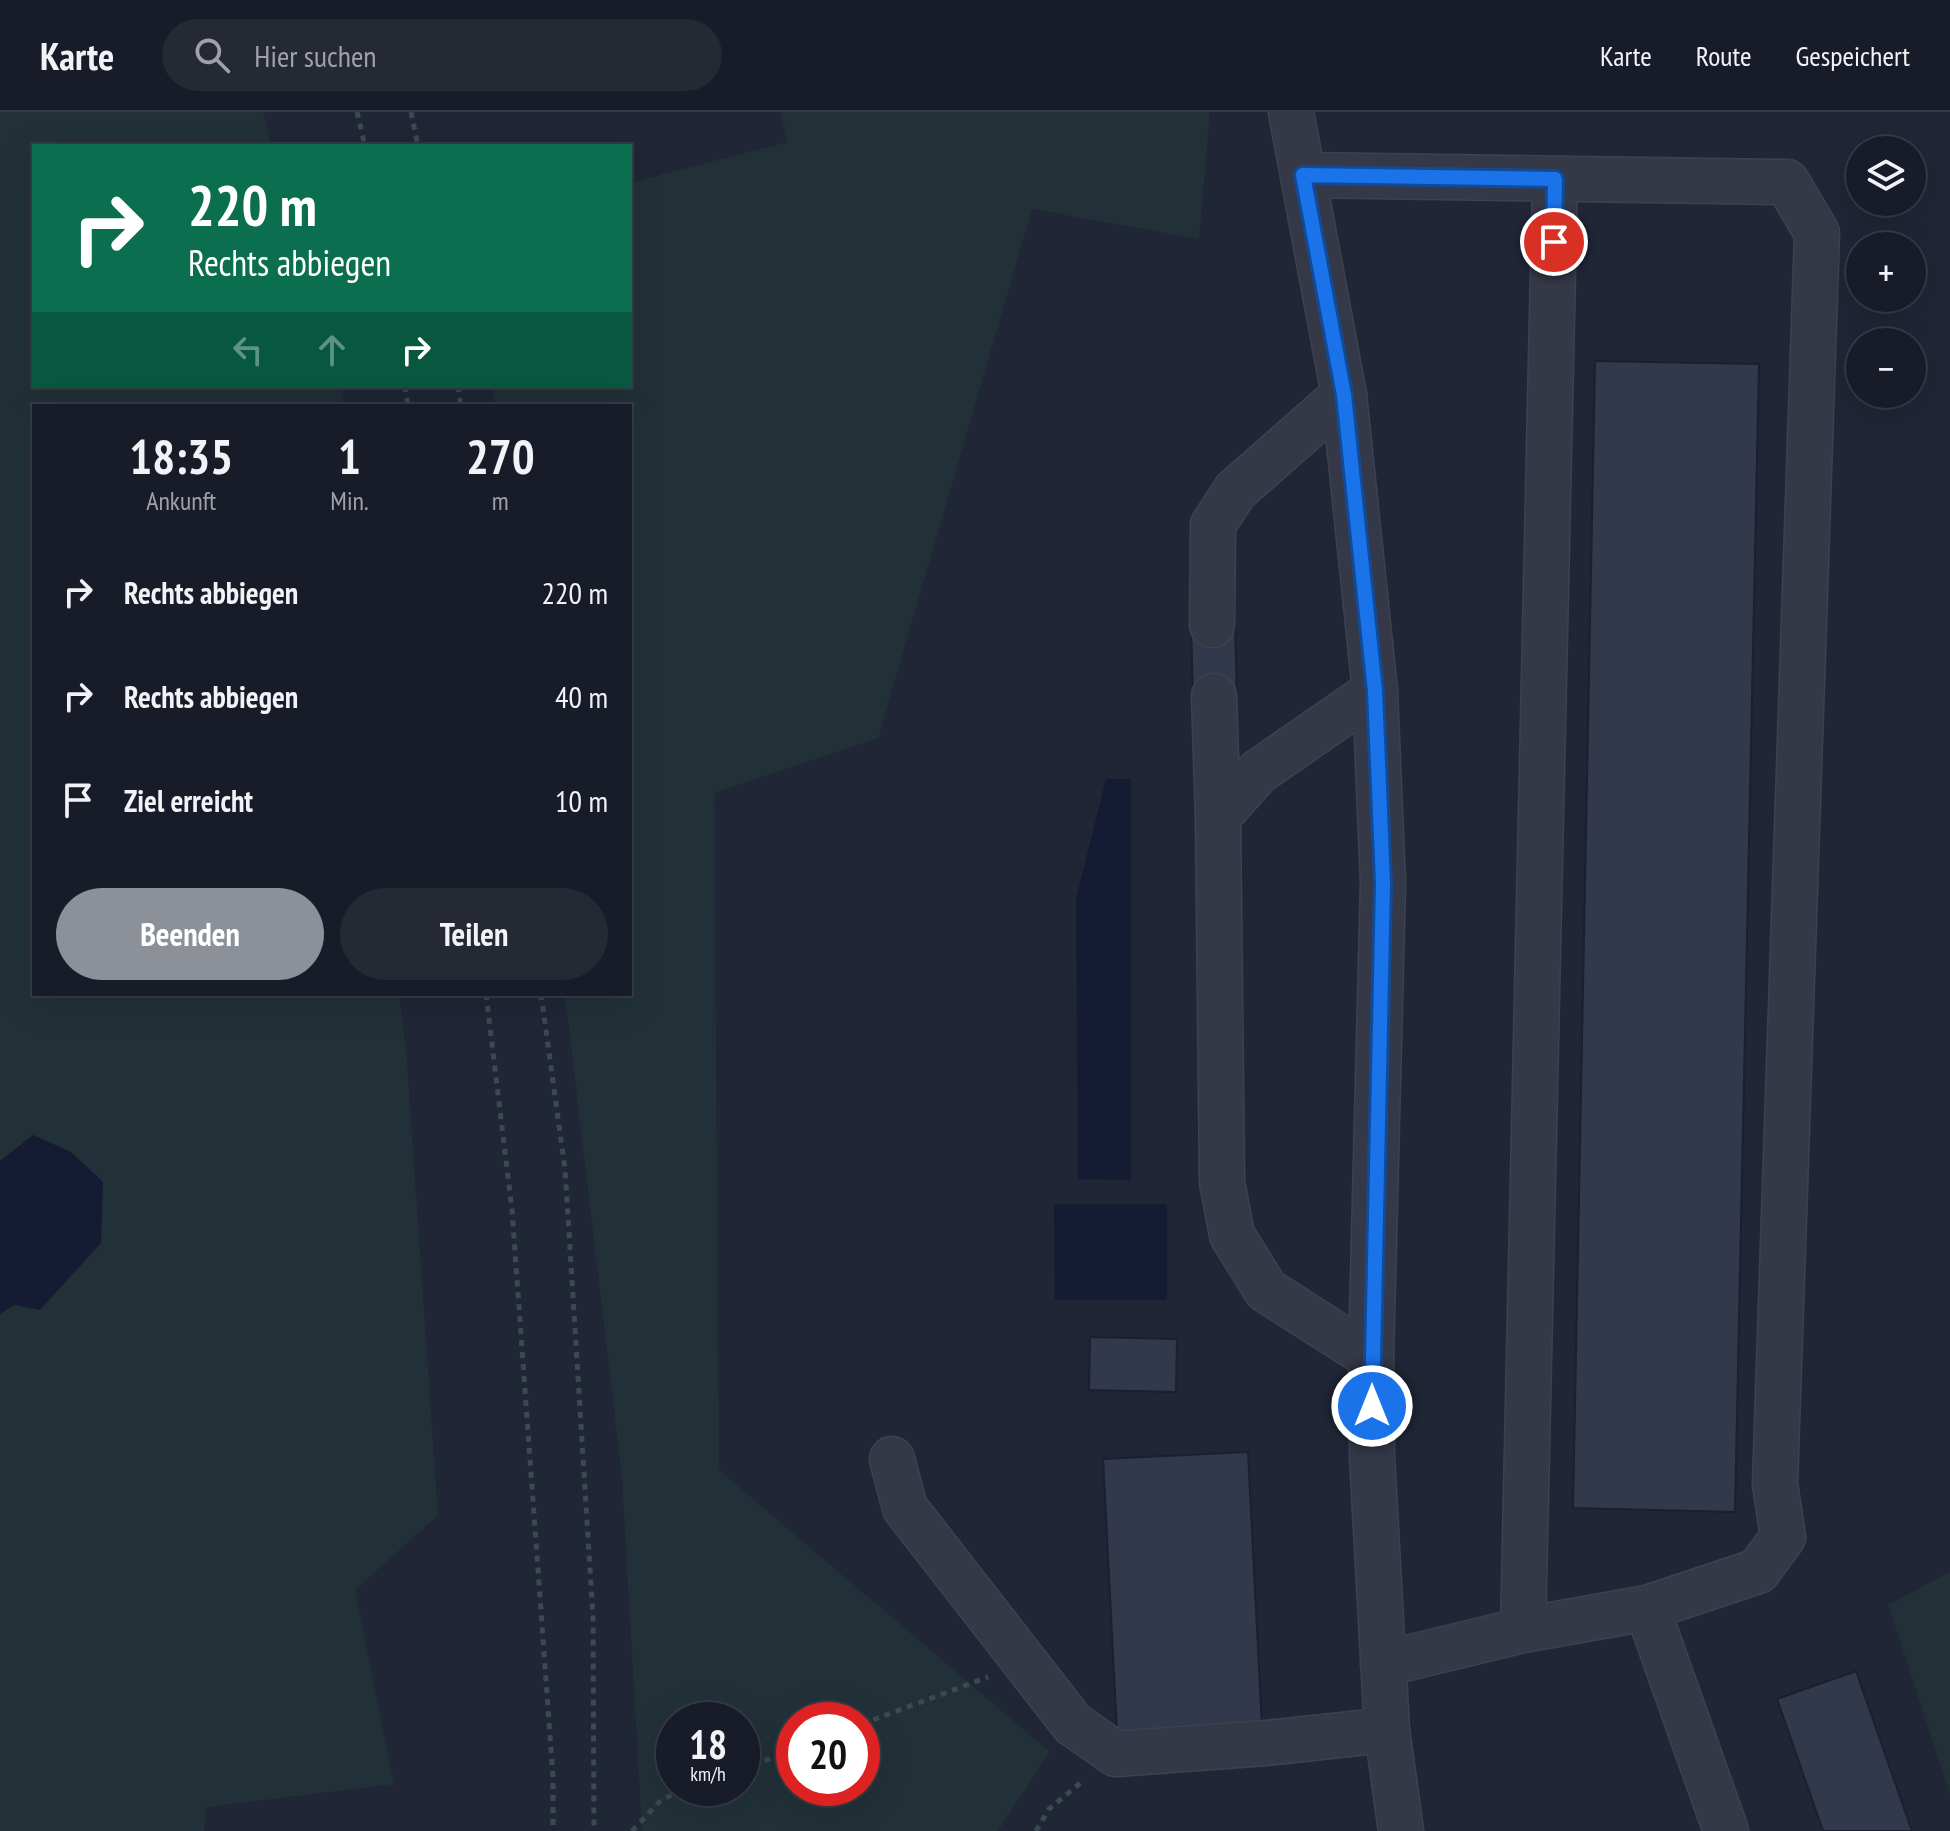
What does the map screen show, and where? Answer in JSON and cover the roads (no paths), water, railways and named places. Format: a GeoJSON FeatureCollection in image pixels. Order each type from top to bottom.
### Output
{"type":"FeatureCollection","features":[{"type":"Feature","properties":{"kind":"lane"},"geometry":{"type":"LineString","coordinates":[[1291,112],[1344,395],[1375,691],[1383,883],[1371,1357],[1372,1456],[1387,1730],[1401,1831]]}},
{"type":"Feature","properties":{"kind":"lane"},"geometry":{"type":"LineString","coordinates":[[1303,175],[1787,182],[1817,233],[1775,1484],[1783,1537],[1758,1571],[1647,1608],[1523,1630],[1383,1664]]}},
{"type":"Feature","properties":{"kind":"lane"},"geometry":{"type":"LineString","coordinates":[[1523,1630],[1555,179]]}},
{"type":"Feature","properties":{"kind":"lane"},"geometry":{"type":"LineString","coordinates":[[1212,625],[1213,525],[1235,491],[1344,395]]}},
{"type":"Feature","properties":{"kind":"lane"},"geometry":{"type":"LineString","coordinates":[[1218,817],[1258,772],[1375,691]]}},
{"type":"Feature","properties":{"kind":"lane"},"geometry":{"type":"LineString","coordinates":[[1214,696],[1222,1182],[1232,1235],[1266,1290],[1371,1357]]}},
{"type":"Feature","properties":{"kind":"lane"},"geometry":{"type":"LineString","coordinates":[[892,1459],[905,1508],[1073,1724],[1116,1754],[1387,1730]]}},
{"type":"Feature","properties":{"kind":"lane"},"geometry":{"type":"LineString","coordinates":[[1647,1608],[1726,1831]]}},
{"type":"Feature","properties":{"kind":"water"},"geometry":{"type":"Polygon","coordinates":[[[1106,779],[1131,779],[1131,1180],[1078,1179],[1076,899],[1106,779]]]}},
{"type":"Feature","properties":{"kind":"water"},"geometry":{"type":"Polygon","coordinates":[[[33,1135],[71,1152],[103,1182],[101,1243],[40,1310],[14,1305],[0,1314],[0,1161],[33,1135]]]}},
{"type":"Feature","properties":{"kind":"water"},"geometry":{"type":"Polygon","coordinates":[[[1054,1204],[1167,1204],[1167,1300],[1055,1300],[1054,1204]]]}}]}
